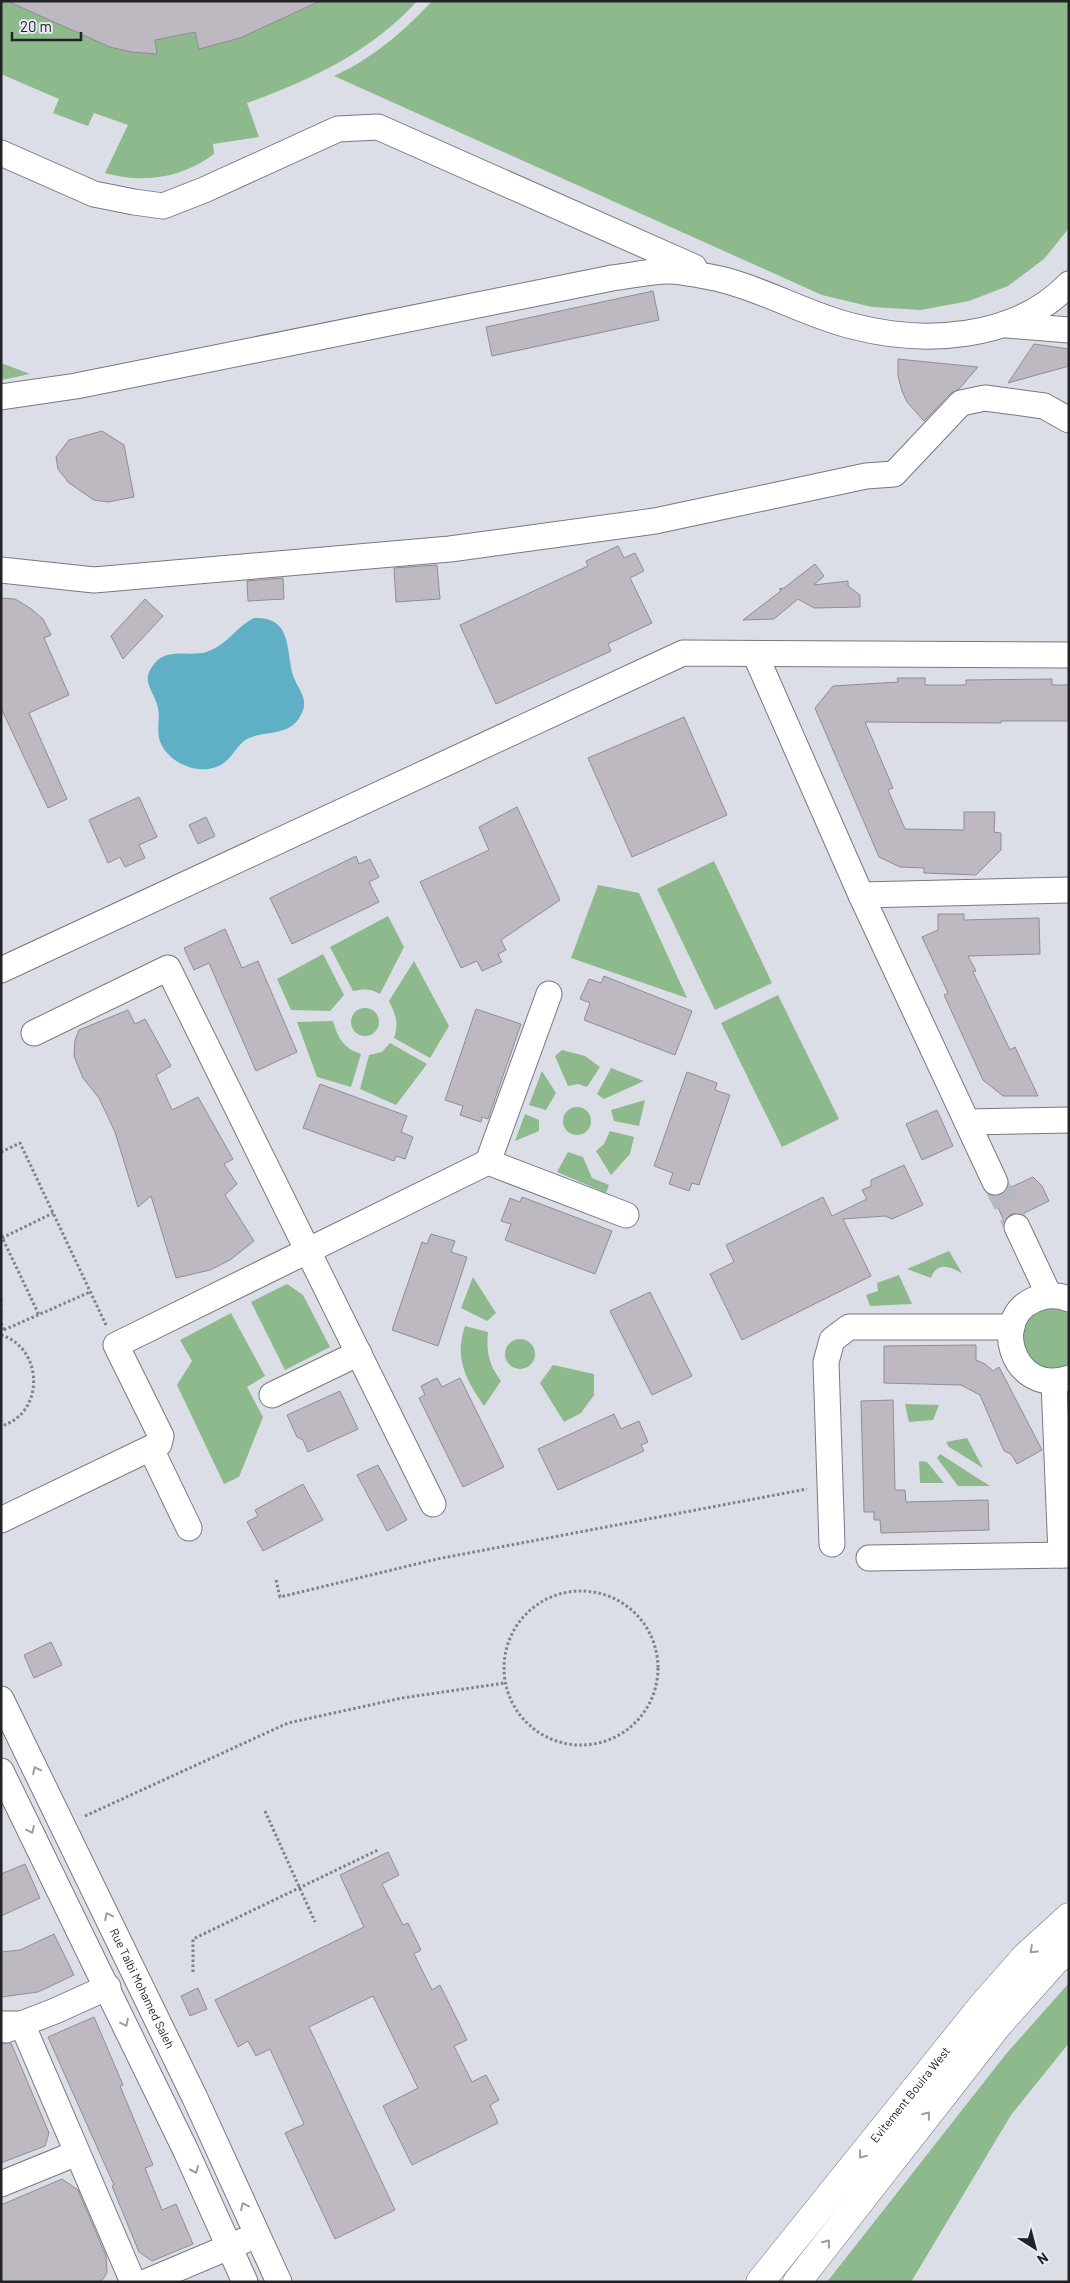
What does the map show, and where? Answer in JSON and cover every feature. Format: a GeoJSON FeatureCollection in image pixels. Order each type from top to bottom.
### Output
{"type":"FeatureCollection","features":[{"type":"Feature","properties":{"kind":"highway","name":"Evitement Bouira West"},"geometry":{"type":"LineString","coordinates":[[760,2282],[982,2006],[1026,1956],[1069,1917]]}},
{"type":"Feature","properties":{"kind":"highway","name":"Evitement Bouira West"},"geometry":{"type":"LineString","coordinates":[[797,2282],[998,2025],[1055,1961],[1069,1950]]}},
{"type":"Feature","properties":{"kind":"street"},"geometry":{"type":"LineString","coordinates":[[1,153],[94,194],[163,206],[204,190],[338,129],[378,127],[721,280],[852,326],[902,337],[960,335],[1004,324],[1054,299],[1069,284]]}},
{"type":"Feature","properties":{"kind":"street"},"geometry":{"type":"LineString","coordinates":[[1,398],[94,382],[612,278],[668,271],[721,280]]}},
{"type":"Feature","properties":{"kind":"street"},"geometry":{"type":"LineString","coordinates":[[1004,324],[1069,330]]}},
{"type":"Feature","properties":{"kind":"street"},"geometry":{"type":"LineString","coordinates":[[1,570],[94,580],[450,548],[645,522],[866,476],[894,474],[961,403],[985,398],[1044,406],[1069,420]]}},
{"type":"Feature","properties":{"kind":"street"},"geometry":{"type":"LineString","coordinates":[[1,970],[683,653],[1069,655]]}},
{"type":"Feature","properties":{"kind":"street"},"geometry":{"type":"LineString","coordinates":[[755,654],[861,895],[995,1182]]}},
{"type":"Feature","properties":{"kind":"street"},"geometry":{"type":"LineString","coordinates":[[861,895],[1069,890]]}},
{"type":"Feature","properties":{"kind":"street"},"geometry":{"type":"LineString","coordinates":[[34,1033],[168,968],[433,1504]]}},
{"type":"Feature","properties":{"kind":"street"},"geometry":{"type":"LineString","coordinates":[[1,1520],[159,1444],[161,1436],[116,1345],[488,1162],[549,994]]}},
{"type":"Feature","properties":{"kind":"street"},"geometry":{"type":"LineString","coordinates":[[968,1122],[1069,1120]]}},
{"type":"Feature","properties":{"kind":"street"},"geometry":{"type":"LineString","coordinates":[[488,1162],[626,1215]]}},
{"type":"Feature","properties":{"kind":"street"},"geometry":{"type":"LineString","coordinates":[[869,1558],[1065,1555],[1061,1380],[1040,1380],[1028,1374],[1019,1365],[1013,1353],[1010,1340],[1012,1327],[1018,1314],[1026,1305],[1037,1298],[1059,1297],[1017,1227]]}},
{"type":"Feature","properties":{"kind":"street"},"geometry":{"type":"LineString","coordinates":[[832,1544],[826,1362],[832,1340],[848,1327],[1012,1327]]}},
{"type":"Feature","properties":{"kind":"street"},"geometry":{"type":"LineString","coordinates":[[272,1395],[359,1353]]}},
{"type":"Feature","properties":{"kind":"street"},"geometry":{"type":"LineString","coordinates":[[151,1449],[188,1528]]}},
{"type":"Feature","properties":{"kind":"street","name":"Rue Talbi Mohamed Saleh"},"geometry":{"type":"LineString","coordinates":[[1,1699],[195,2098],[279,2282]]}},
{"type":"Feature","properties":{"kind":"street"},"geometry":{"type":"LineString","coordinates":[[1,1771],[108,1987],[186,2151],[245,2282]]}},
{"type":"Feature","properties":{"kind":"street"},"geometry":{"type":"LineString","coordinates":[[108,1987],[8,2026],[77,2153],[133,2282]]}},
{"type":"Feature","properties":{"kind":"street"},"geometry":{"type":"LineString","coordinates":[[1,2184],[77,2153]]}},
{"type":"Feature","properties":{"kind":"street"},"geometry":{"type":"LineString","coordinates":[[146,2282],[257,2235]]}},
{"type":"Feature","properties":{"kind":"path"},"geometry":{"type":"LineString","coordinates":[[1,1152],[20,1143],[116,1345]]}},
{"type":"Feature","properties":{"kind":"path"},"geometry":{"type":"LineString","coordinates":[[39,1315],[2,1237],[53,1213]]}},
{"type":"Feature","properties":{"kind":"path"},"geometry":{"type":"LineString","coordinates":[[4,1330],[90,1292]]}},
{"type":"Feature","properties":{"kind":"path"},"geometry":{"type":"LineString","coordinates":[[1,1299],[1,1322],[7,1336]]}},
{"type":"Feature","properties":{"kind":"path"},"geometry":{"type":"LineString","coordinates":[[1,1335],[7,1336],[20,1345],[29,1358],[34,1372],[34,1388],[30,1403],[20,1415],[1,1426]]}},
{"type":"Feature","properties":{"kind":"path"},"geometry":{"type":"LineString","coordinates":[[276,1580],[280,1596],[437,1559],[830,1485]]}},
{"type":"Feature","properties":{"kind":"path"},"geometry":{"type":"LineString","coordinates":[[573,1592],[598,1593],[622,1602],[640,1619],[653,1640],[658,1664],[655,1689],[645,1712],[626,1730],[604,1742],[578,1746],[552,1740],[530,1727],[514,1707],[505,1683],[504,1657],[512,1633],[528,1612],[549,1598],[573,1592]]}},
{"type":"Feature","properties":{"kind":"path"},"geometry":{"type":"LineString","coordinates":[[64,1826],[288,1723],[402,1698],[505,1683]]}},
{"type":"Feature","properties":{"kind":"path"},"geometry":{"type":"LineString","coordinates":[[265,1812],[315,1922]]}},
{"type":"Feature","properties":{"kind":"path"},"geometry":{"type":"LineString","coordinates":[[193,1972],[193,1939],[378,1850]]}},
{"type":"Feature","properties":{"kind":"green space"},"geometry":{"type":"Polygon","coordinates":[[[1,1],[417,1],[399,19],[360,50],[294,85],[247,103],[259,137],[213,144],[214,154],[189,169],[162,177],[134,178],[105,173],[128,125],[94,113],[88,126],[53,113],[59,99],[1,74],[1,1]]]}},
{"type":"Feature","properties":{"kind":"green space"},"geometry":{"type":"Polygon","coordinates":[[[432,1],[1069,1],[1069,228],[1044,259],[1008,286],[969,301],[921,310],[872,307],[822,295],[334,76],[362,61],[386,44],[410,24],[432,1]]]}},
{"type":"Feature","properties":{"kind":"green space"},"geometry":{"type":"Polygon","coordinates":[[[1,363],[30,374],[1,380],[1,363]]]}},
{"type":"Feature","properties":{"kind":"green space"},"geometry":{"type":"Polygon","coordinates":[[[714,861],[772,983],[715,1010],[657,889],[714,861]]]}},
{"type":"Feature","properties":{"kind":"green space"},"geometry":{"type":"Polygon","coordinates":[[[598,885],[639,893],[687,998],[571,958],[598,885]]]}},
{"type":"Feature","properties":{"kind":"green space"},"geometry":{"type":"Polygon","coordinates":[[[388,916],[404,947],[380,994],[367,990],[353,991],[330,947],[388,916]]]}},
{"type":"Feature","properties":{"kind":"green space"},"geometry":{"type":"Polygon","coordinates":[[[323,954],[344,995],[330,1011],[291,1010],[277,979],[323,954]]]}},
{"type":"Feature","properties":{"kind":"green space"},"geometry":{"type":"Polygon","coordinates":[[[414,961],[449,1026],[430,1058],[394,1038],[396,1019],[389,1001],[414,961]]]}},
{"type":"Feature","properties":{"kind":"green space"},"geometry":{"type":"Polygon","coordinates":[[[778,995],[839,1119],[782,1147],[721,1023],[778,995]]]}},
{"type":"Feature","properties":{"kind":"green space"},"geometry":{"type":"Polygon","coordinates":[[[365,1008],[375,1012],[379,1022],[375,1032],[365,1036],[355,1032],[351,1022],[355,1012],[365,1008]]]}},
{"type":"Feature","properties":{"kind":"green space"},"geometry":{"type":"Polygon","coordinates":[[[333,1021],[342,1042],[350,1049],[361,1054],[351,1087],[317,1077],[297,1022],[333,1021]]]}},
{"type":"Feature","properties":{"kind":"green space"},"geometry":{"type":"Polygon","coordinates":[[[390,1043],[427,1064],[396,1105],[360,1089],[369,1055],[382,1052],[390,1043]]]}},
{"type":"Feature","properties":{"kind":"green space"},"geometry":{"type":"Polygon","coordinates":[[[562,1050],[585,1056],[600,1067],[587,1087],[578,1084],[568,1086],[555,1056],[562,1050]]]}},
{"type":"Feature","properties":{"kind":"green space"},"geometry":{"type":"Polygon","coordinates":[[[611,1068],[644,1081],[604,1099],[597,1094],[611,1068]]]}},
{"type":"Feature","properties":{"kind":"green space"},"geometry":{"type":"Polygon","coordinates":[[[542,1071],[556,1093],[546,1110],[529,1105],[542,1071]]]}},
{"type":"Feature","properties":{"kind":"green space"},"geometry":{"type":"Polygon","coordinates":[[[645,1100],[639,1126],[614,1121],[611,1110],[645,1100]]]}},
{"type":"Feature","properties":{"kind":"green space"},"geometry":{"type":"Polygon","coordinates":[[[577,1107],[587,1111],[591,1121],[587,1131],[577,1135],[567,1131],[563,1121],[567,1111],[577,1107]]]}},
{"type":"Feature","properties":{"kind":"green space"},"geometry":{"type":"Polygon","coordinates":[[[525,1114],[539,1120],[539,1131],[515,1141],[525,1114]]]}},
{"type":"Feature","properties":{"kind":"green space"},"geometry":{"type":"Polygon","coordinates":[[[610,1131],[634,1137],[630,1154],[611,1175],[596,1151],[604,1144],[610,1131]]]}},
{"type":"Feature","properties":{"kind":"green space"},"geometry":{"type":"Polygon","coordinates":[[[568,1152],[583,1157],[592,1178],[609,1185],[606,1193],[557,1172],[568,1152]]]}},
{"type":"Feature","properties":{"kind":"green space"},"geometry":{"type":"Polygon","coordinates":[[[949,1251],[962,1273],[948,1267],[940,1267],[931,1278],[907,1269],[949,1251]]]}},
{"type":"Feature","properties":{"kind":"green space"},"geometry":{"type":"Polygon","coordinates":[[[899,1275],[912,1304],[870,1306],[866,1295],[878,1291],[877,1283],[899,1275]]]}},
{"type":"Feature","properties":{"kind":"green space"},"geometry":{"type":"Polygon","coordinates":[[[473,1277],[496,1313],[487,1321],[461,1308],[473,1277]]]}},
{"type":"Feature","properties":{"kind":"green space"},"geometry":{"type":"Polygon","coordinates":[[[287,1284],[303,1295],[330,1347],[285,1370],[251,1302],[287,1284]]]}},
{"type":"Feature","properties":{"kind":"green space"},"geometry":{"type":"Polygon","coordinates":[[[1055,1307],[1069,1312],[1069,1364],[1054,1369],[1041,1366],[1031,1358],[1025,1347],[1023,1334],[1027,1322],[1038,1312],[1055,1307]]]}},
{"type":"Feature","properties":{"kind":"green space"},"geometry":{"type":"Polygon","coordinates":[[[231,1313],[265,1376],[247,1387],[263,1417],[239,1477],[224,1484],[177,1385],[192,1361],[180,1340],[231,1313]]]}},
{"type":"Feature","properties":{"kind":"green space"},"geometry":{"type":"Polygon","coordinates":[[[465,1326],[488,1332],[489,1358],[501,1381],[484,1406],[467,1378],[461,1359],[462,1338],[465,1326]]]}},
{"type":"Feature","properties":{"kind":"green space"},"geometry":{"type":"Polygon","coordinates":[[[520,1339],[531,1343],[535,1354],[531,1365],[520,1369],[509,1365],[505,1354],[509,1343],[520,1339]]]}},
{"type":"Feature","properties":{"kind":"green space"},"geometry":{"type":"Polygon","coordinates":[[[553,1365],[594,1374],[594,1395],[581,1413],[564,1422],[540,1383],[553,1365]]]}},
{"type":"Feature","properties":{"kind":"green space"},"geometry":{"type":"Polygon","coordinates":[[[905,1404],[939,1405],[933,1420],[909,1422],[905,1404]]]}},
{"type":"Feature","properties":{"kind":"green space"},"geometry":{"type":"Polygon","coordinates":[[[967,1438],[983,1468],[949,1447],[946,1442],[967,1438]]]}},
{"type":"Feature","properties":{"kind":"green space"},"geometry":{"type":"Polygon","coordinates":[[[940,1454],[990,1486],[958,1486],[937,1458],[940,1454]]]}},
{"type":"Feature","properties":{"kind":"green space"},"geometry":{"type":"Polygon","coordinates":[[[919,1461],[927,1462],[944,1483],[920,1483],[919,1461]]]}},
{"type":"Feature","properties":{"kind":"green space"},"geometry":{"type":"Polygon","coordinates":[[[1069,1983],[1069,2043],[1011,2115],[911,2282],[827,2282],[1006,2054],[1069,1983]]]}},
{"type":"Feature","properties":{"kind":"water"},"geometry":{"type":"Polygon","coordinates":[[[254,618],[275,622],[285,635],[292,672],[304,701],[302,713],[292,726],[257,735],[244,741],[228,760],[219,766],[205,769],[188,767],[173,758],[162,746],[158,730],[158,708],[148,681],[150,670],[160,658],[167,655],[202,653],[216,648],[254,618]]]}},
{"type":"Feature","properties":{"kind":"building"},"geometry":{"type":"Polygon","coordinates":[[[7,1],[320,1],[240,38],[199,49],[195,32],[155,40],[157,54],[132,52],[110,47],[7,1]]]}},
{"type":"Feature","properties":{"kind":"building"},"geometry":{"type":"Polygon","coordinates":[[[653,291],[659,320],[492,356],[486,327],[653,291]]]}},
{"type":"Feature","properties":{"kind":"building"},"geometry":{"type":"Polygon","coordinates":[[[1034,344],[1069,349],[1069,366],[1008,383],[1034,344]]]}},
{"type":"Feature","properties":{"kind":"building"},"geometry":{"type":"Polygon","coordinates":[[[898,359],[978,367],[959,389],[951,393],[924,421],[907,402],[902,391],[898,376],[898,359]]]}},
{"type":"Feature","properties":{"kind":"building"},"geometry":{"type":"Polygon","coordinates":[[[102,431],[124,445],[134,497],[108,502],[94,500],[69,483],[58,469],[56,457],[69,440],[102,431]]]}},
{"type":"Feature","properties":{"kind":"building"},"geometry":{"type":"Polygon","coordinates":[[[618,546],[624,558],[635,553],[644,571],[630,578],[652,623],[608,644],[611,651],[496,704],[460,625],[588,566],[586,561],[618,546]]]}},
{"type":"Feature","properties":{"kind":"building"},"geometry":{"type":"Polygon","coordinates":[[[815,564],[824,576],[814,585],[848,581],[848,586],[860,595],[860,607],[814,608],[798,599],[774,619],[743,620],[782,590],[779,589],[784,588],[815,564]]]}},
{"type":"Feature","properties":{"kind":"building"},"geometry":{"type":"Polygon","coordinates":[[[437,565],[440,599],[396,602],[394,568],[437,565]]]}},
{"type":"Feature","properties":{"kind":"building"},"geometry":{"type":"Polygon","coordinates":[[[283,578],[284,599],[248,601],[247,581],[283,578]]]}},
{"type":"Feature","properties":{"kind":"building"},"geometry":{"type":"Polygon","coordinates":[[[1,598],[15,599],[43,619],[51,635],[44,638],[69,695],[29,713],[67,799],[48,808],[1,708],[1,598]]]}},
{"type":"Feature","properties":{"kind":"building"},"geometry":{"type":"Polygon","coordinates":[[[145,599],[163,616],[123,659],[111,636],[145,599]]]}},
{"type":"Feature","properties":{"kind":"building"},"geometry":{"type":"Polygon","coordinates":[[[897,678],[925,678],[925,685],[966,685],[966,680],[1052,679],[1052,685],[1069,685],[1069,721],[1001,721],[1001,723],[865,722],[893,788],[888,790],[905,829],[964,830],[964,812],[995,812],[994,832],[1001,833],[1001,850],[976,875],[924,873],[924,868],[900,867],[879,857],[815,708],[833,686],[898,682],[897,678]]]}},
{"type":"Feature","properties":{"kind":"building"},"geometry":{"type":"Polygon","coordinates":[[[684,717],[727,815],[632,857],[588,758],[684,717]]]}},
{"type":"Feature","properties":{"kind":"building"},"geometry":{"type":"Polygon","coordinates":[[[139,797],[157,837],[139,845],[145,858],[125,867],[120,857],[108,863],[89,820],[139,797]]]}},
{"type":"Feature","properties":{"kind":"building"},"geometry":{"type":"Polygon","coordinates":[[[517,807],[560,900],[501,940],[506,950],[498,954],[502,962],[482,971],[477,961],[461,968],[420,882],[489,850],[479,827],[517,807]]]}},
{"type":"Feature","properties":{"kind":"building"},"geometry":{"type":"Polygon","coordinates":[[[206,817],[215,836],[198,844],[189,825],[206,817]]]}},
{"type":"Feature","properties":{"kind":"building"},"geometry":{"type":"Polygon","coordinates":[[[356,856],[359,864],[370,859],[379,877],[369,882],[379,902],[292,944],[270,898],[356,856]]]}},
{"type":"Feature","properties":{"kind":"building"},"geometry":{"type":"Polygon","coordinates":[[[938,914],[964,914],[964,920],[1039,918],[1040,954],[968,956],[976,971],[973,972],[1010,1050],[1015,1047],[1038,1096],[1003,1096],[983,1080],[944,995],[948,993],[922,937],[938,930],[938,914]]]}},
{"type":"Feature","properties":{"kind":"building"},"geometry":{"type":"Polygon","coordinates":[[[225,929],[242,968],[258,961],[297,1052],[256,1071],[209,963],[194,970],[184,948],[225,929]]]}},
{"type":"Feature","properties":{"kind":"building"},"geometry":{"type":"Polygon","coordinates":[[[604,976],[692,1011],[675,1055],[584,1020],[590,1003],[580,999],[589,979],[601,983],[604,976]]]}},
{"type":"Feature","properties":{"kind":"building"},"geometry":{"type":"Polygon","coordinates":[[[476,1009],[521,1024],[488,1119],[482,1117],[481,1122],[460,1115],[463,1106],[445,1100],[476,1009]]]}},
{"type":"Feature","properties":{"kind":"building"},"geometry":{"type":"Polygon","coordinates":[[[128,1010],[135,1024],[145,1019],[171,1066],[156,1075],[172,1110],[198,1097],[233,1159],[224,1164],[237,1184],[225,1195],[254,1241],[230,1260],[210,1270],[176,1278],[151,1196],[138,1207],[115,1132],[99,1098],[83,1078],[74,1056],[75,1040],[79,1030],[128,1010]]]}},
{"type":"Feature","properties":{"kind":"building"},"geometry":{"type":"Polygon","coordinates":[[[687,1072],[717,1083],[715,1090],[730,1095],[699,1185],[692,1183],[689,1191],[669,1184],[673,1173],[654,1166],[687,1072]]]}},
{"type":"Feature","properties":{"kind":"building"},"geometry":{"type":"Polygon","coordinates":[[[320,1084],[407,1116],[401,1132],[413,1137],[405,1159],[396,1156],[394,1161],[303,1128],[320,1084]]]}},
{"type":"Feature","properties":{"kind":"building"},"geometry":{"type":"Polygon","coordinates":[[[937,1110],[953,1146],[922,1160],[906,1124],[937,1110]]]}},
{"type":"Feature","properties":{"kind":"building"},"geometry":{"type":"Polygon","coordinates":[[[904,1165],[923,1205],[892,1219],[885,1216],[843,1219],[871,1276],[742,1340],[710,1274],[734,1262],[726,1245],[823,1197],[832,1216],[867,1199],[862,1190],[871,1186],[871,1180],[904,1165]]]}},
{"type":"Feature","properties":{"kind":"building"},"geometry":{"type":"Polygon","coordinates":[[[1033,1177],[1042,1186],[1049,1201],[1022,1214],[1011,1214],[1004,1221],[993,1196],[1002,1195],[1007,1189],[1033,1177]]]}},
{"type":"Feature","properties":{"kind":"building"},"geometry":{"type":"Polygon","coordinates":[[[522,1197],[612,1231],[595,1274],[505,1240],[511,1224],[501,1221],[510,1198],[520,1202],[522,1197]]]}},
{"type":"Feature","properties":{"kind":"building"},"geometry":{"type":"Polygon","coordinates":[[[431,1234],[455,1241],[451,1252],[467,1257],[438,1346],[392,1330],[422,1242],[427,1244],[431,1234]]]}},
{"type":"Feature","properties":{"kind":"building"},"geometry":{"type":"Polygon","coordinates":[[[650,1292],[692,1376],[652,1395],[610,1311],[650,1292]]]}},
{"type":"Feature","properties":{"kind":"building"},"geometry":{"type":"Polygon","coordinates":[[[976,1345],[976,1360],[985,1364],[993,1371],[999,1367],[1042,1450],[1017,1464],[1011,1454],[1004,1451],[980,1395],[961,1385],[884,1383],[884,1346],[976,1345]]]}},
{"type":"Feature","properties":{"kind":"building"},"geometry":{"type":"Polygon","coordinates":[[[437,1378],[442,1387],[460,1378],[504,1467],[463,1487],[419,1398],[425,1395],[421,1386],[437,1378]]]}},
{"type":"Feature","properties":{"kind":"building"},"geometry":{"type":"Polygon","coordinates":[[[340,1391],[358,1429],[308,1452],[303,1440],[297,1437],[287,1415],[340,1391]]]}},
{"type":"Feature","properties":{"kind":"building"},"geometry":{"type":"Polygon","coordinates":[[[893,1400],[895,1490],[905,1490],[906,1502],[988,1500],[989,1530],[881,1533],[880,1520],[874,1520],[874,1512],[864,1512],[861,1401],[893,1400]]]}},
{"type":"Feature","properties":{"kind":"building"},"geometry":{"type":"Polygon","coordinates":[[[614,1414],[621,1429],[639,1421],[648,1442],[641,1445],[644,1451],[558,1490],[538,1449],[614,1414]]]}},
{"type":"Feature","properties":{"kind":"building"},"geometry":{"type":"Polygon","coordinates":[[[378,1465],[407,1520],[387,1531],[357,1475],[378,1465]]]}},
{"type":"Feature","properties":{"kind":"building"},"geometry":{"type":"Polygon","coordinates":[[[303,1484],[323,1520],[263,1551],[247,1522],[258,1516],[255,1510],[303,1484]]]}},
{"type":"Feature","properties":{"kind":"building"},"geometry":{"type":"Polygon","coordinates":[[[51,1642],[62,1665],[34,1678],[24,1655],[51,1642]]]}},
{"type":"Feature","properties":{"kind":"building"},"geometry":{"type":"Polygon","coordinates":[[[388,1852],[399,1875],[382,1884],[403,1925],[408,1923],[421,1950],[414,1954],[432,1990],[440,1985],[467,2040],[454,2046],[472,2082],[486,2075],[499,2100],[490,2105],[498,2123],[412,2165],[383,2106],[418,2088],[373,1996],[309,2027],[395,2210],[335,2239],[285,2133],[304,2124],[270,2049],[256,2056],[248,2041],[238,2047],[215,2000],[364,1927],[340,1875],[388,1852]]]}},
{"type":"Feature","properties":{"kind":"building"},"geometry":{"type":"Polygon","coordinates":[[[25,1864],[40,1898],[1,1916],[1,1874],[25,1864]]]}},
{"type":"Feature","properties":{"kind":"building"},"geometry":{"type":"Polygon","coordinates":[[[54,1934],[74,1975],[38,1992],[1,1997],[1,1952],[20,1950],[54,1934]]]}},
{"type":"Feature","properties":{"kind":"building"},"geometry":{"type":"Polygon","coordinates":[[[198,1988],[207,2009],[190,2016],[181,1996],[198,1988]]]}},
{"type":"Feature","properties":{"kind":"building"},"geometry":{"type":"Polygon","coordinates":[[[94,2017],[123,2085],[120,2086],[153,2165],[145,2168],[162,2210],[176,2204],[193,2244],[152,2261],[139,2252],[112,2186],[114,2185],[48,2037],[94,2017]]]}},
{"type":"Feature","properties":{"kind":"building"},"geometry":{"type":"Polygon","coordinates":[[[1,2043],[11,2043],[49,2133],[45,2146],[1,2163],[1,2043]]]}},
{"type":"Feature","properties":{"kind":"building"},"geometry":{"type":"Polygon","coordinates":[[[62,2179],[78,2190],[106,2256],[107,2272],[104,2278],[99,2282],[1,2282],[1,2205],[62,2179]]]}},
{"type":"Feature","properties":{"kind":"tunnel"},"geometry":{"type":"LineString","coordinates":[[995,1182],[1017,1227]]}}]}
